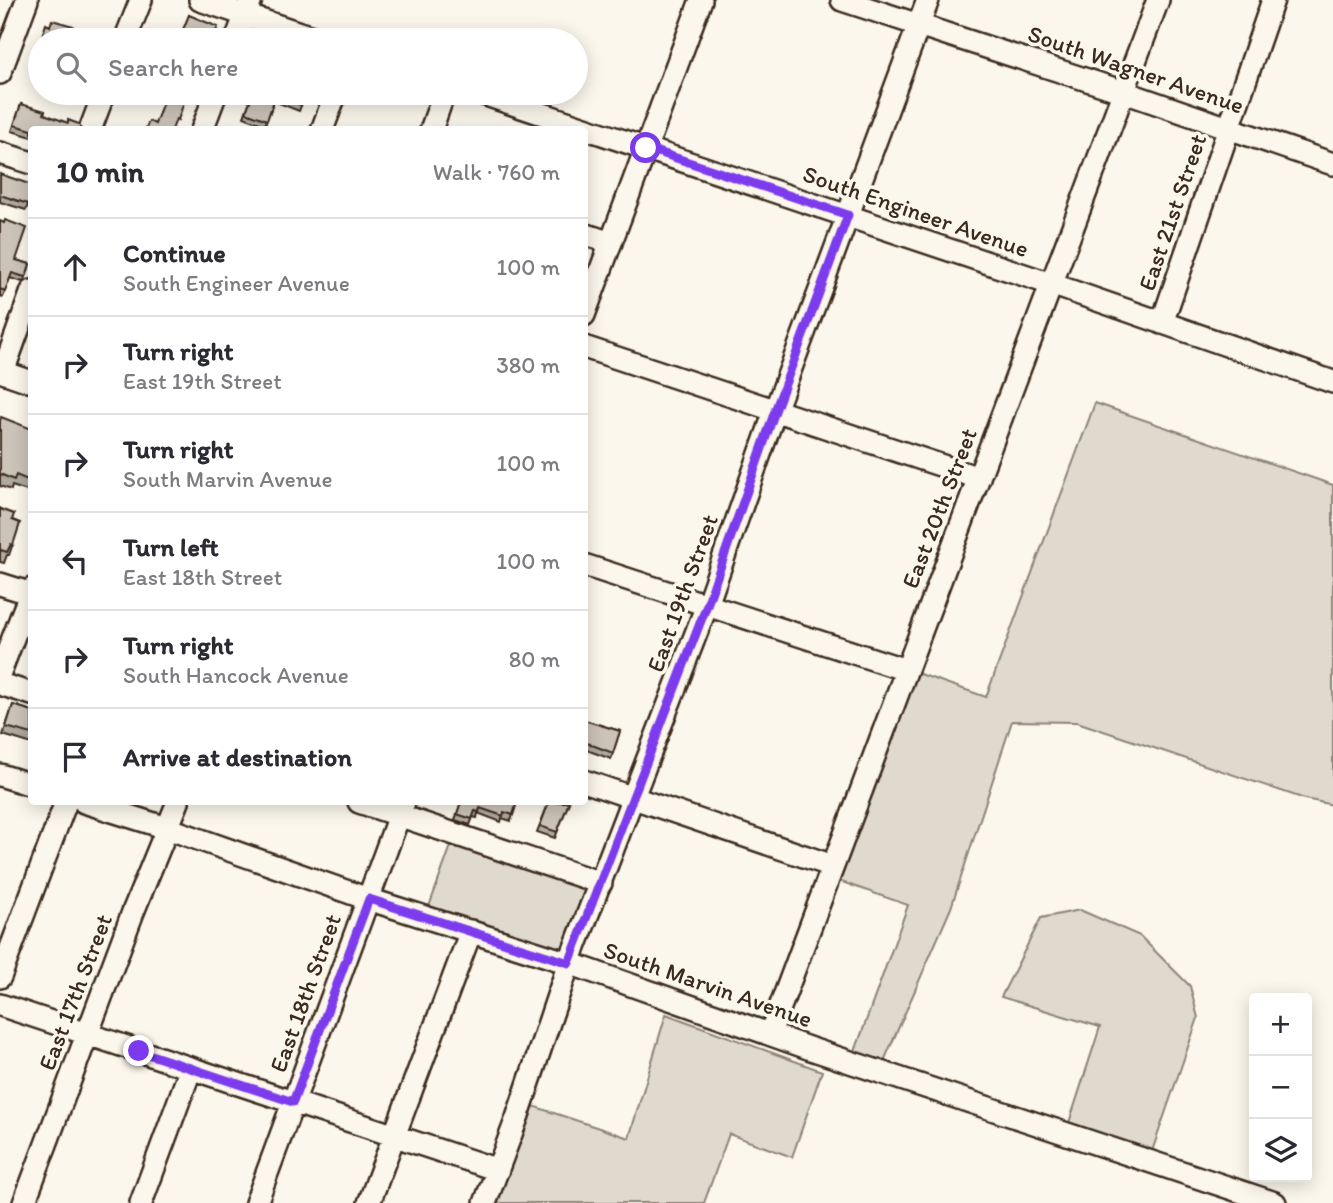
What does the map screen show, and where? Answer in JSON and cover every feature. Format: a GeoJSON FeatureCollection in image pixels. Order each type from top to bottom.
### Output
{"type":"FeatureCollection","features":[{"type":"Feature","properties":{"kind":"street"},"geometry":{"type":"LineString","coordinates":[[0,73],[27,0]]}},
{"type":"Feature","properties":{"kind":"street"},"geometry":{"type":"LineString","coordinates":[[130,28],[141,0]]}},
{"type":"Feature","properties":{"kind":"street"},"geometry":{"type":"LineString","coordinates":[[200,0],[248,7],[294,28]]}},
{"type":"Feature","properties":{"kind":"street"},"geometry":{"type":"LineString","coordinates":[[588,304],[701,0]]}},
{"type":"Feature","properties":{"kind":"street","name":"South Wagner Avenue"},"geometry":{"type":"LineString","coordinates":[[842,0],[1333,164]]}},
{"type":"Feature","properties":{"kind":"street","name":"East 19th Street"},"geometry":{"type":"LineString","coordinates":[[485,1203],[517,1118],[569,963],[707,605],[775,411],[928,0]]}},
{"type":"Feature","properties":{"kind":"street","name":"East 20th Street"},"geometry":{"type":"LineString","coordinates":[[770,1034],[1158,0]]}},
{"type":"Feature","properties":{"kind":"street","name":"East 21st Street"},"geometry":{"type":"LineString","coordinates":[[1162,323],[1273,0]]}},
{"type":"Feature","properties":{"kind":"street"},"geometry":{"type":"LineString","coordinates":[[240,28],[248,7]]}},
{"type":"Feature","properties":{"kind":"street"},"geometry":{"type":"LineString","coordinates":[[92,126],[99,105]]}},
{"type":"Feature","properties":{"kind":"street"},"geometry":{"type":"LineString","coordinates":[[204,126],[211,105]]}},
{"type":"Feature","properties":{"kind":"street"},"geometry":{"type":"LineString","coordinates":[[324,126],[331,105]]}},
{"type":"Feature","properties":{"kind":"street"},"geometry":{"type":"LineString","coordinates":[[432,126],[440,105]]}},
{"type":"Feature","properties":{"kind":"street","name":"South Engineer Avenue"},"geometry":{"type":"LineString","coordinates":[[516,105],[580,126]]}},
{"type":"Feature","properties":{"kind":"street","name":"South Engineer Avenue"},"geometry":{"type":"LineString","coordinates":[[588,129],[1333,382]]}},
{"type":"Feature","properties":{"kind":"street"},"geometry":{"type":"LineString","coordinates":[[0,153],[28,162]]}},
{"type":"Feature","properties":{"kind":"street"},"geometry":{"type":"LineString","coordinates":[[588,235],[611,243]]}},
{"type":"Feature","properties":{"kind":"street"},"geometry":{"type":"LineString","coordinates":[[28,301],[1,372],[28,381]]}},
{"type":"Feature","properties":{"kind":"street"},"geometry":{"type":"LineString","coordinates":[[588,348],[979,478]]}},
{"type":"Feature","properties":{"kind":"street"},"geometry":{"type":"LineString","coordinates":[[588,566],[906,670]]}},
{"type":"Feature","properties":{"kind":"street"},"geometry":{"type":"LineString","coordinates":[[0,584],[28,591]]}},
{"type":"Feature","properties":{"kind":"street"},"geometry":{"type":"LineString","coordinates":[[0,672],[28,600]]}},
{"type":"Feature","properties":{"kind":"street"},"geometry":{"type":"LineString","coordinates":[[0,684],[28,693]]}},
{"type":"Feature","properties":{"kind":"street"},"geometry":{"type":"LineString","coordinates":[[0,775],[28,784]]}},
{"type":"Feature","properties":{"kind":"street"},"geometry":{"type":"LineString","coordinates":[[588,782],[833,866]]}},
{"type":"Feature","properties":{"kind":"street"},"geometry":{"type":"LineString","coordinates":[[0,977],[65,805]]}},
{"type":"Feature","properties":{"kind":"street","name":"South Marvin Avenue"},"geometry":{"type":"LineString","coordinates":[[94,805],[1275,1203]]}},
{"type":"Feature","properties":{"kind":"street","name":"East 17th Street"},"geometry":{"type":"LineString","coordinates":[[24,1203],[133,912],[177,805]]}},
{"type":"Feature","properties":{"kind":"street"},"geometry":{"type":"LineString","coordinates":[[380,805],[402,808],[601,883]]}},
{"type":"Feature","properties":{"kind":"street","name":"East 18th Street"},"geometry":{"type":"LineString","coordinates":[[256,1203],[402,808]]}},
{"type":"Feature","properties":{"kind":"street"},"geometry":{"type":"LineString","coordinates":[[369,1203],[471,932]]}},
{"type":"Feature","properties":{"kind":"street"},"geometry":{"type":"LineString","coordinates":[[0,1005],[498,1170]]}},
{"type":"Feature","properties":{"kind":"street"},"geometry":{"type":"LineString","coordinates":[[141,1203],[191,1068]]}},
{"type":"Feature","properties":{"kind":"shaded area"},"geometry":{"type":"Polygon","coordinates":[[[1095,403],[1333,485],[1333,805],[1305,799],[1077,722],[1012,721],[951,908],[881,1068],[853,1057],[908,905],[830,878],[909,674],[917,673],[986,697],[1095,403]]]}},
{"type":"Feature","properties":{"kind":"shaded area"},"geometry":{"type":"Polygon","coordinates":[[[452,843],[585,889],[557,961],[426,915],[452,843]]]}},
{"type":"Feature","properties":{"kind":"shaded area"},"geometry":{"type":"Polygon","coordinates":[[[1080,910],[1140,936],[1190,986],[1198,1018],[1149,1160],[1067,1129],[1100,1027],[1001,997],[1041,918],[1080,910]]]}},
{"type":"Feature","properties":{"kind":"shaded area"},"geometry":{"type":"Polygon","coordinates":[[[666,1014],[822,1071],[792,1157],[729,1134],[704,1203],[496,1203],[533,1106],[629,1138],[666,1014]]]}},
{"type":"Feature","properties":{"kind":"building"},"geometry":{"type":"Polygon","coordinates":[[[189,15],[218,27],[218,28],[184,28],[189,15]]]}},
{"type":"Feature","properties":{"kind":"building"},"geometry":{"type":"Polygon","coordinates":[[[52,20],[73,26],[45,28],[46,24],[50,26],[52,20]]]}},
{"type":"Feature","properties":{"kind":"building"},"geometry":{"type":"Polygon","coordinates":[[[21,104],[80,126],[40,125],[28,126],[28,129],[14,125],[21,104]]]}},
{"type":"Feature","properties":{"kind":"building"},"geometry":{"type":"Polygon","coordinates":[[[162,105],[183,105],[173,126],[147,126],[149,121],[155,124],[162,105]]]}},
{"type":"Feature","properties":{"kind":"building"},"geometry":{"type":"Polygon","coordinates":[[[249,105],[272,105],[267,120],[246,112],[249,105]]]}},
{"type":"Feature","properties":{"kind":"building"},"geometry":{"type":"Polygon","coordinates":[[[0,174],[28,184],[28,204],[0,195],[0,174]]]}},
{"type":"Feature","properties":{"kind":"building"},"geometry":{"type":"Polygon","coordinates":[[[5,220],[27,228],[16,260],[28,263],[27,275],[25,277],[12,273],[5,291],[0,289],[0,221],[4,223],[5,220]]]}},
{"type":"Feature","properties":{"kind":"building"},"geometry":{"type":"Polygon","coordinates":[[[1,417],[28,427],[28,480],[16,475],[14,480],[0,474],[1,417]]]}},
{"type":"Feature","properties":{"kind":"building"},"geometry":{"type":"Polygon","coordinates":[[[0,509],[14,514],[12,520],[20,523],[13,545],[11,544],[7,552],[1,550],[0,553],[0,509]]]}},
{"type":"Feature","properties":{"kind":"building"},"geometry":{"type":"Polygon","coordinates":[[[13,705],[28,710],[28,733],[6,727],[13,705]]]}},
{"type":"Feature","properties":{"kind":"building"},"geometry":{"type":"Polygon","coordinates":[[[588,721],[620,731],[613,753],[588,744],[588,721]]]}},
{"type":"Feature","properties":{"kind":"building"},"geometry":{"type":"Polygon","coordinates":[[[460,805],[516,805],[513,815],[504,812],[503,816],[480,808],[479,812],[475,811],[472,819],[457,814],[460,805]]]}},
{"type":"Feature","properties":{"kind":"building"},"geometry":{"type":"Polygon","coordinates":[[[548,805],[568,805],[557,832],[540,826],[548,805]]]}},
{"type":"Feature","properties":{"kind":"route"},"geometry":{"type":"LineString","coordinates":[[139,1051],[293,1102],[369,899],[569,963],[707,605],[848,215],[646,148]]}}]}
